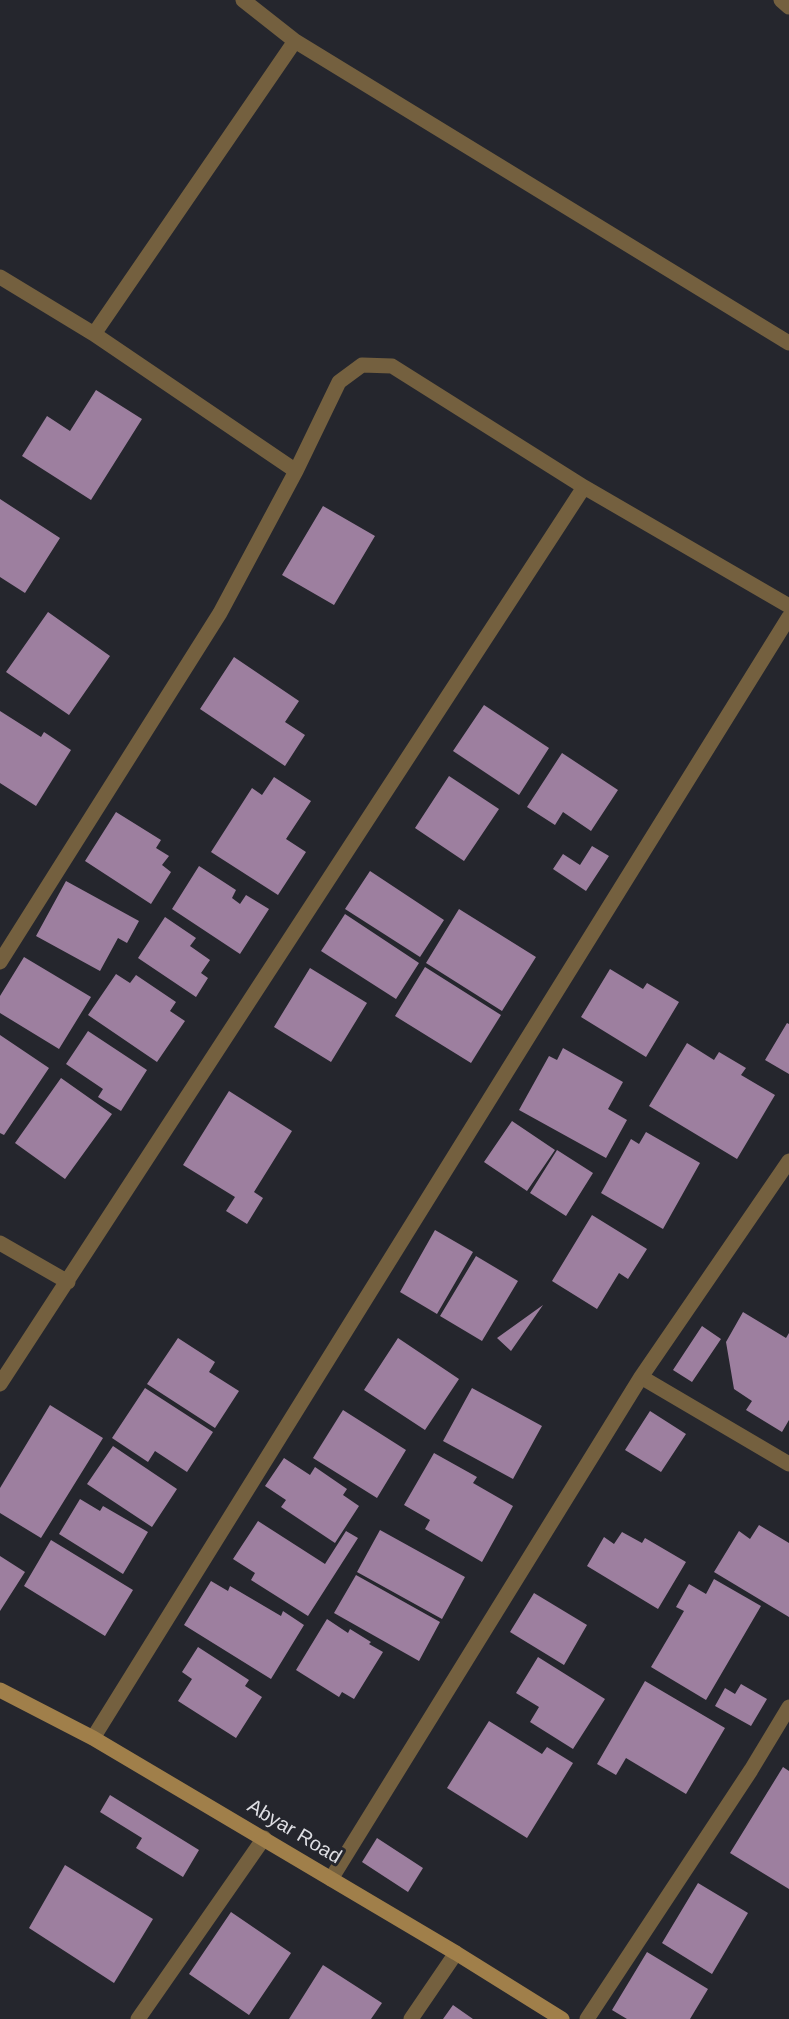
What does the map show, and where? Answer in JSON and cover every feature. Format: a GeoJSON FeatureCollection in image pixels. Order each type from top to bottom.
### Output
{"type":"FeatureCollection","features":[{"type":"Feature","properties":{"kind":"main road","name":"Abyar Road"},"geometry":{"type":"LineString","coordinates":[[0,1690],[93,1738],[264,1838],[562,2019]]}},
{"type":"Feature","properties":{"kind":"street"},"geometry":{"type":"LineString","coordinates":[[243,0],[294,41],[789,343]]}},
{"type":"Feature","properties":{"kind":"street"},"geometry":{"type":"LineString","coordinates":[[782,0],[789,7]]}},
{"type":"Feature","properties":{"kind":"street"},"geometry":{"type":"LineString","coordinates":[[93,334],[294,41]]}},
{"type":"Feature","properties":{"kind":"street"},"geometry":{"type":"LineString","coordinates":[[0,277],[93,334],[296,471]]}},
{"type":"Feature","properties":{"kind":"street"},"geometry":{"type":"LineString","coordinates":[[0,962],[220,613],[296,471],[339,382],[362,365],[392,366],[584,488],[789,606]]}},
{"type":"Feature","properties":{"kind":"street"},"geometry":{"type":"LineString","coordinates":[[0,1384],[584,488]]}},
{"type":"Feature","properties":{"kind":"street"},"geometry":{"type":"LineString","coordinates":[[93,1738],[789,617]]}},
{"type":"Feature","properties":{"kind":"street"},"geometry":{"type":"LineString","coordinates":[[331,1879],[641,1377],[789,1161]]}},
{"type":"Feature","properties":{"kind":"street"},"geometry":{"type":"LineString","coordinates":[[0,1243],[68,1282]]}},
{"type":"Feature","properties":{"kind":"street"},"geometry":{"type":"LineString","coordinates":[[641,1377],[789,1464]]}},
{"type":"Feature","properties":{"kind":"street"},"geometry":{"type":"LineString","coordinates":[[587,2019],[751,1770],[789,1707]]}},
{"type":"Feature","properties":{"kind":"street"},"geometry":{"type":"LineString","coordinates":[[138,2019],[264,1838]]}},
{"type":"Feature","properties":{"kind":"street"},"geometry":{"type":"LineString","coordinates":[[411,2019],[456,1953]]}},
{"type":"Feature","properties":{"kind":"building"},"geometry":{"type":"Polygon","coordinates":[[[96,390],[142,419],[91,500],[22,456],[47,416],[70,431],[96,390]]]}},
{"type":"Feature","properties":{"kind":"building"},"geometry":{"type":"Polygon","coordinates":[[[0,499],[60,538],[25,593],[0,577],[0,499]]]}},
{"type":"Feature","properties":{"kind":"building"},"geometry":{"type":"Polygon","coordinates":[[[323,506],[375,536],[334,605],[282,575],[323,506]]]}},
{"type":"Feature","properties":{"kind":"building"},"geometry":{"type":"Polygon","coordinates":[[[48,612],[110,656],[69,715],[6,672],[48,612]]]}},
{"type":"Feature","properties":{"kind":"building"},"geometry":{"type":"Polygon","coordinates":[[[234,657],[299,701],[285,722],[305,735],[285,766],[200,709],[234,657]]]}},
{"type":"Feature","properties":{"kind":"building"},"geometry":{"type":"Polygon","coordinates":[[[484,705],[549,748],[519,795],[453,751],[484,705]]]}},
{"type":"Feature","properties":{"kind":"building"},"geometry":{"type":"Polygon","coordinates":[[[0,711],[41,737],[44,732],[71,750],[36,806],[0,783],[0,711]]]}},
{"type":"Feature","properties":{"kind":"building"},"geometry":{"type":"Polygon","coordinates":[[[562,753],[618,790],[591,831],[563,812],[555,825],[527,807],[562,753]]]}},
{"type":"Feature","properties":{"kind":"building"},"geometry":{"type":"Polygon","coordinates":[[[449,776],[499,809],[464,861],[415,828],[449,776]]]}},
{"type":"Feature","properties":{"kind":"building"},"geometry":{"type":"Polygon","coordinates":[[[274,777],[311,801],[286,839],[306,852],[278,895],[211,852],[252,788],[262,795],[274,777]]]}},
{"type":"Feature","properties":{"kind":"building"},"geometry":{"type":"Polygon","coordinates":[[[116,812],[161,840],[156,848],[169,856],[162,865],[171,872],[151,904],[85,861],[116,812]]]}},
{"type":"Feature","properties":{"kind":"building"},"geometry":{"type":"Polygon","coordinates":[[[592,846],[609,856],[586,891],[553,869],[563,854],[580,865],[592,846]]]}},
{"type":"Feature","properties":{"kind":"building"},"geometry":{"type":"Polygon","coordinates":[[[199,866],[236,890],[232,898],[240,904],[246,895],[269,909],[240,954],[172,909],[199,866]]]}},
{"type":"Feature","properties":{"kind":"building"},"geometry":{"type":"Polygon","coordinates":[[[370,871],[444,920],[420,957],[345,909],[370,871]]]}},
{"type":"Feature","properties":{"kind":"building"},"geometry":{"type":"Polygon","coordinates":[[[66,881],[139,921],[127,943],[118,938],[100,971],[36,936],[66,881]]]}},
{"type":"Feature","properties":{"kind":"building"},"geometry":{"type":"Polygon","coordinates":[[[459,909],[536,957],[502,1011],[426,963],[459,909]]]}},
{"type":"Feature","properties":{"kind":"building"},"geometry":{"type":"Polygon","coordinates":[[[345,914],[419,963],[396,999],[321,951],[345,914]]]}},
{"type":"Feature","properties":{"kind":"building"},"geometry":{"type":"Polygon","coordinates":[[[165,917],[196,938],[190,946],[210,960],[201,973],[208,978],[196,997],[138,958],[165,917]]]}},
{"type":"Feature","properties":{"kind":"building"},"geometry":{"type":"Polygon","coordinates":[[[24,957],[91,997],[59,1049],[0,1013],[0,996],[24,957]]]}},
{"type":"Feature","properties":{"kind":"building"},"geometry":{"type":"Polygon","coordinates":[[[425,967],[501,1015],[471,1063],[395,1016],[425,967]]]}},
{"type":"Feature","properties":{"kind":"building"},"geometry":{"type":"Polygon","coordinates":[[[310,968],[367,1003],[331,1062],[274,1027],[310,968]]]}},
{"type":"Feature","properties":{"kind":"building"},"geometry":{"type":"Polygon","coordinates":[[[610,969],[643,989],[647,983],[679,1002],[646,1057],[581,1017],[610,969]]]}},
{"type":"Feature","properties":{"kind":"building"},"geometry":{"type":"Polygon","coordinates":[[[116,974],[130,983],[136,975],[176,1002],[170,1011],[185,1021],[157,1062],[88,1015],[116,974]]]}},
{"type":"Feature","properties":{"kind":"building"},"geometry":{"type":"Polygon","coordinates":[[[787,1023],[789,1024],[789,1074],[765,1060],[787,1023]]]}},
{"type":"Feature","properties":{"kind":"building"},"geometry":{"type":"Polygon","coordinates":[[[88,1031],[147,1070],[121,1111],[98,1097],[103,1089],[66,1064],[88,1031]]]}},
{"type":"Feature","properties":{"kind":"building"},"geometry":{"type":"Polygon","coordinates":[[[0,1035],[49,1068],[4,1135],[0,1133],[0,1035]]]}},
{"type":"Feature","properties":{"kind":"building"},"geometry":{"type":"Polygon","coordinates":[[[687,1043],[714,1060],[719,1052],[746,1068],[741,1075],[775,1095],[737,1159],[649,1106],[687,1043]]]}},
{"type":"Feature","properties":{"kind":"building"},"geometry":{"type":"Polygon","coordinates":[[[563,1048],[623,1082],[608,1109],[627,1120],[606,1158],[519,1110],[549,1056],[557,1060],[563,1048]]]}},
{"type":"Feature","properties":{"kind":"building"},"geometry":{"type":"Polygon","coordinates":[[[61,1078],[112,1114],[65,1179],[15,1143],[61,1078]]]}},
{"type":"Feature","properties":{"kind":"building"},"geometry":{"type":"Polygon","coordinates":[[[229,1091],[292,1131],[254,1192],[263,1198],[247,1224],[226,1211],[235,1197],[183,1165],[229,1091]]]}},
{"type":"Feature","properties":{"kind":"building"},"geometry":{"type":"Polygon","coordinates":[[[512,1121],[555,1150],[527,1191],[484,1162],[512,1121]]]}},
{"type":"Feature","properties":{"kind":"building"},"geometry":{"type":"Polygon","coordinates":[[[646,1132],[700,1163],[663,1229],[601,1193],[631,1139],[639,1144],[646,1132]]]}},
{"type":"Feature","properties":{"kind":"building"},"geometry":{"type":"Polygon","coordinates":[[[557,1150],[593,1173],[566,1216],[530,1193],[557,1150]]]}},
{"type":"Feature","properties":{"kind":"building"},"geometry":{"type":"Polygon","coordinates":[[[592,1215],[647,1249],[628,1279],[619,1273],[597,1309],[552,1281],[592,1215]]]}},
{"type":"Feature","properties":{"kind":"building"},"geometry":{"type":"Polygon","coordinates":[[[435,1230],[473,1252],[437,1314],[400,1292],[435,1230]]]}},
{"type":"Feature","properties":{"kind":"building"},"geometry":{"type":"Polygon","coordinates":[[[476,1256],[518,1281],[482,1341],[440,1316],[476,1256]]]}},
{"type":"Feature","properties":{"kind":"building"},"geometry":{"type":"Polygon","coordinates":[[[543,1305],[511,1351],[497,1338],[543,1305]]]}},
{"type":"Feature","properties":{"kind":"building"},"geometry":{"type":"Polygon","coordinates":[[[743,1312],[786,1338],[789,1333],[789,1420],[782,1432],[746,1410],[752,1401],[734,1389],[726,1342],[743,1312]]]}},
{"type":"Feature","properties":{"kind":"building"},"geometry":{"type":"Polygon","coordinates":[[[702,1326],[721,1339],[692,1382],[673,1370],[702,1326]]]}},
{"type":"Feature","properties":{"kind":"building"},"geometry":{"type":"Polygon","coordinates":[[[178,1338],[215,1362],[209,1372],[239,1391],[215,1428],[147,1384],[178,1338]]]}},
{"type":"Feature","properties":{"kind":"building"},"geometry":{"type":"Polygon","coordinates":[[[398,1338],[459,1379],[425,1430],[364,1390],[398,1338]]]}},
{"type":"Feature","properties":{"kind":"building"},"geometry":{"type":"Polygon","coordinates":[[[145,1388],[213,1432],[187,1472],[155,1451],[148,1462],[112,1438],[145,1388]]]}},
{"type":"Feature","properties":{"kind":"building"},"geometry":{"type":"Polygon","coordinates":[[[472,1388],[542,1426],[513,1479],[443,1441],[472,1388]]]}},
{"type":"Feature","properties":{"kind":"building"},"geometry":{"type":"Polygon","coordinates":[[[50,1405],[103,1438],[41,1538],[0,1513],[0,1488],[50,1405]]]}},
{"type":"Feature","properties":{"kind":"building"},"geometry":{"type":"Polygon","coordinates":[[[343,1410],[406,1450],[377,1498],[313,1458],[343,1410]]]}},
{"type":"Feature","properties":{"kind":"building"},"geometry":{"type":"Polygon","coordinates":[[[650,1411],[686,1434],[661,1472],[625,1450],[650,1411]]]}},
{"type":"Feature","properties":{"kind":"building"},"geometry":{"type":"Polygon","coordinates":[[[113,1446],[177,1489],[152,1527],[87,1484],[113,1446]]]}},
{"type":"Feature","properties":{"kind":"building"},"geometry":{"type":"Polygon","coordinates":[[[434,1453],[477,1477],[473,1483],[513,1506],[482,1562],[425,1529],[430,1520],[404,1505],[434,1453]]]}},
{"type":"Feature","properties":{"kind":"building"},"geometry":{"type":"Polygon","coordinates":[[[284,1458],[310,1475],[315,1467],[347,1489],[343,1495],[359,1506],[335,1543],[281,1507],[286,1500],[265,1486],[284,1458]]]}},
{"type":"Feature","properties":{"kind":"building"},"geometry":{"type":"Polygon","coordinates":[[[80,1499],[100,1511],[103,1506],[148,1532],[123,1574],[59,1534],[80,1499]]]}},
{"type":"Feature","properties":{"kind":"building"},"geometry":{"type":"Polygon","coordinates":[[[258,1521],[325,1564],[346,1531],[358,1538],[308,1616],[251,1580],[255,1573],[233,1559],[258,1521]]]}},
{"type":"Feature","properties":{"kind":"building"},"geometry":{"type":"Polygon","coordinates":[[[759,1525],[789,1543],[789,1617],[714,1572],[739,1531],[750,1539],[759,1525]]]}},
{"type":"Feature","properties":{"kind":"building"},"geometry":{"type":"Polygon","coordinates":[[[380,1530],[465,1577],[442,1619],[357,1572],[380,1530]]]}},
{"type":"Feature","properties":{"kind":"building"},"geometry":{"type":"Polygon","coordinates":[[[622,1532],[642,1543],[645,1538],[686,1562],[658,1609],[587,1566],[604,1537],[614,1544],[622,1532]]]}},
{"type":"Feature","properties":{"kind":"building"},"geometry":{"type":"Polygon","coordinates":[[[51,1540],[133,1590],[105,1636],[24,1586],[51,1540]]]}},
{"type":"Feature","properties":{"kind":"building"},"geometry":{"type":"Polygon","coordinates":[[[0,1556],[25,1572],[0,1611],[0,1556]]]}},
{"type":"Feature","properties":{"kind":"building"},"geometry":{"type":"Polygon","coordinates":[[[356,1575],[440,1622],[419,1661],[334,1613],[356,1575]]]}},
{"type":"Feature","properties":{"kind":"building"},"geometry":{"type":"Polygon","coordinates":[[[714,1579],[761,1606],[706,1700],[651,1667],[684,1611],[676,1607],[689,1584],[706,1594],[714,1579]]]}},
{"type":"Feature","properties":{"kind":"building"},"geometry":{"type":"Polygon","coordinates":[[[211,1581],[228,1591],[230,1586],[281,1616],[283,1611],[304,1625],[271,1679],[184,1625],[211,1581]]]}},
{"type":"Feature","properties":{"kind":"building"},"geometry":{"type":"Polygon","coordinates":[[[534,1593],[587,1625],[564,1665],[510,1632],[534,1593]]]}},
{"type":"Feature","properties":{"kind":"building"},"geometry":{"type":"Polygon","coordinates":[[[327,1619],[348,1633],[350,1629],[383,1652],[354,1699],[342,1692],[339,1697],[296,1670],[327,1619]]]}},
{"type":"Feature","properties":{"kind":"building"},"geometry":{"type":"Polygon","coordinates":[[[198,1647],[249,1680],[245,1686],[262,1697],[236,1738],[178,1701],[192,1679],[182,1672],[198,1647]]]}},
{"type":"Feature","properties":{"kind":"building"},"geometry":{"type":"Polygon","coordinates":[[[538,1657],[605,1699],[573,1749],[530,1722],[539,1707],[516,1693],[538,1657]]]}},
{"type":"Feature","properties":{"kind":"building"},"geometry":{"type":"Polygon","coordinates":[[[645,1681],[725,1728],[686,1794],[626,1758],[616,1775],[597,1764],[645,1681]]]}},
{"type":"Feature","properties":{"kind":"building"},"geometry":{"type":"Polygon","coordinates":[[[741,1684],[767,1699],[751,1726],[715,1706],[725,1688],[735,1694],[741,1684]]]}},
{"type":"Feature","properties":{"kind":"building"},"geometry":{"type":"Polygon","coordinates":[[[489,1721],[542,1754],[547,1747],[573,1763],[527,1838],[447,1788],[489,1721]]]}},
{"type":"Feature","properties":{"kind":"building"},"geometry":{"type":"Polygon","coordinates":[[[783,1767],[789,1771],[789,1889],[730,1853],[783,1767]]]}},
{"type":"Feature","properties":{"kind":"building"},"geometry":{"type":"Polygon","coordinates":[[[110,1795],[199,1850],[183,1877],[136,1848],[142,1838],[100,1812],[110,1795]]]}},
{"type":"Feature","properties":{"kind":"building"},"geometry":{"type":"Polygon","coordinates":[[[377,1838],[423,1868],[408,1892],[362,1862],[377,1838]]]}},
{"type":"Feature","properties":{"kind":"building"},"geometry":{"type":"Polygon","coordinates":[[[65,1865],[153,1919],[114,1983],[29,1928],[65,1865]]]}},
{"type":"Feature","properties":{"kind":"building"},"geometry":{"type":"Polygon","coordinates":[[[698,1883],[748,1913],[712,1974],[662,1943],[698,1883]]]}},
{"type":"Feature","properties":{"kind":"building"},"geometry":{"type":"Polygon","coordinates":[[[231,1912],[291,1953],[249,2015],[189,1974],[231,1912]]]}},
{"type":"Feature","properties":{"kind":"building"},"geometry":{"type":"Polygon","coordinates":[[[647,1952],[708,1989],[690,2019],[627,2019],[612,2010],[647,1952]]]}},
{"type":"Feature","properties":{"kind":"building"},"geometry":{"type":"Polygon","coordinates":[[[323,1965],[382,2003],[371,2019],[289,2019],[323,1965]]]}},
{"type":"Feature","properties":{"kind":"building"},"geometry":{"type":"Polygon","coordinates":[[[453,2005],[473,2019],[443,2019],[453,2005]]]}}]}
